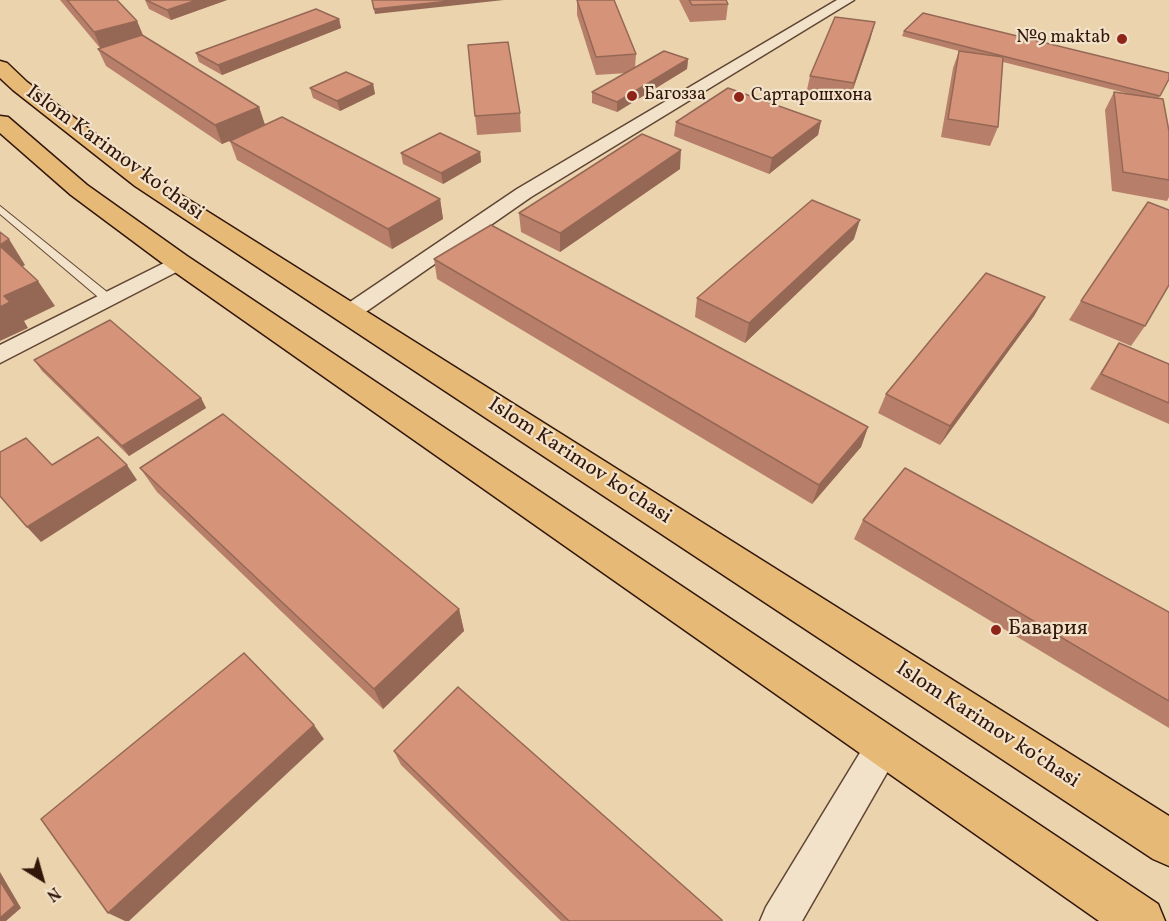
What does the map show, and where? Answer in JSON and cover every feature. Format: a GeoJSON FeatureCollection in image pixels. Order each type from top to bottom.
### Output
{"type":"FeatureCollection","features":[{"type":"Feature","properties":{"kind":"main road","name":"Islom Karimov ko‘chasi"},"geometry":{"type":"LineString","coordinates":[[0,66],[20,86],[143,181],[1169,843]]}},
{"type":"Feature","properties":{"kind":"main road","name":"Islom Karimov ko‘chasi"},"geometry":{"type":"LineString","coordinates":[[0,122],[96,202],[178,262],[1141,921]]}},
{"type":"Feature","properties":{"kind":"main road"},"geometry":{"type":"LineString","coordinates":[[96,202],[113,201],[130,196],[137,192],[143,181]]}},
{"type":"Feature","properties":{"kind":"street"},"geometry":{"type":"LineString","coordinates":[[349,313],[524,193],[847,0]]}},
{"type":"Feature","properties":{"kind":"street"},"geometry":{"type":"LineString","coordinates":[[0,355],[178,262]]}},
{"type":"Feature","properties":{"kind":"street"},"geometry":{"type":"LineString","coordinates":[[780,921],[884,745]]}},
{"type":"Feature","properties":{"kind":"lane"},"geometry":{"type":"LineString","coordinates":[[0,209],[108,299]]}},
{"type":"Feature","properties":{"kind":"building"},"geometry":{"type":"Polygon","coordinates":[[[67,0],[117,0],[137,21],[94,32],[67,0]]]}},
{"type":"Feature","properties":{"kind":"building"},"geometry":{"type":"Polygon","coordinates":[[[146,0],[197,0],[167,10],[146,0]]]}},
{"type":"Feature","properties":{"kind":"building"},"geometry":{"type":"Polygon","coordinates":[[[372,0],[459,0],[374,9],[372,0]]]}},
{"type":"Feature","properties":{"kind":"building"},"geometry":{"type":"Polygon","coordinates":[[[577,0],[614,0],[636,54],[596,57],[577,0]]]}},
{"type":"Feature","properties":{"kind":"building"},"geometry":{"type":"Polygon","coordinates":[[[689,0],[726,0],[728,4],[692,5],[689,0]]]}},
{"type":"Feature","properties":{"kind":"building"},"geometry":{"type":"Polygon","coordinates":[[[316,9],[339,19],[218,65],[196,53],[316,9]]]}},
{"type":"Feature","properties":{"kind":"building"},"geometry":{"type":"Polygon","coordinates":[[[923,13],[1169,73],[1169,79],[1160,96],[904,31],[923,13]]]}},
{"type":"Feature","properties":{"kind":"building"},"geometry":{"type":"Polygon","coordinates":[[[835,17],[875,22],[854,83],[810,76],[835,17]]]}},
{"type":"Feature","properties":{"kind":"building"},"geometry":{"type":"Polygon","coordinates":[[[142,35],[259,107],[215,125],[98,49],[142,35]]]}},
{"type":"Feature","properties":{"kind":"building"},"geometry":{"type":"Polygon","coordinates":[[[508,42],[520,113],[475,116],[468,45],[508,42]]]}},
{"type":"Feature","properties":{"kind":"building"},"geometry":{"type":"Polygon","coordinates":[[[664,51],[688,59],[617,102],[592,92],[664,51]]]}},
{"type":"Feature","properties":{"kind":"building"},"geometry":{"type":"Polygon","coordinates":[[[959,51],[1003,57],[998,127],[948,119],[959,51]]]}},
{"type":"Feature","properties":{"kind":"building"},"geometry":{"type":"Polygon","coordinates":[[[346,72],[373,84],[337,101],[310,88],[346,72]]]}},
{"type":"Feature","properties":{"kind":"building"},"geometry":{"type":"Polygon","coordinates":[[[728,88],[821,121],[772,158],[676,122],[728,88]]]}},
{"type":"Feature","properties":{"kind":"building"},"geometry":{"type":"Polygon","coordinates":[[[1114,92],[1163,99],[1169,131],[1169,180],[1123,172],[1114,92]]]}},
{"type":"Feature","properties":{"kind":"building"},"geometry":{"type":"Polygon","coordinates":[[[282,117],[440,199],[388,229],[230,141],[282,117]]]}},
{"type":"Feature","properties":{"kind":"building"},"geometry":{"type":"Polygon","coordinates":[[[440,133],[480,152],[441,173],[401,153],[440,133]]]}},
{"type":"Feature","properties":{"kind":"building"},"geometry":{"type":"Polygon","coordinates":[[[642,134],[681,150],[560,233],[519,213],[642,134]]]}},
{"type":"Feature","properties":{"kind":"building"},"geometry":{"type":"Polygon","coordinates":[[[812,200],[860,220],[749,323],[697,298],[812,200]]]}},
{"type":"Feature","properties":{"kind":"building"},"geometry":{"type":"Polygon","coordinates":[[[1148,202],[1169,210],[1169,285],[1145,326],[1081,301],[1148,202]]]}},
{"type":"Feature","properties":{"kind":"building"},"geometry":{"type":"Polygon","coordinates":[[[491,225],[868,427],[819,485],[434,259],[491,225]]]}},
{"type":"Feature","properties":{"kind":"building"},"geometry":{"type":"Polygon","coordinates":[[[0,232],[9,239],[0,245],[0,232]]]}},
{"type":"Feature","properties":{"kind":"building"},"geometry":{"type":"Polygon","coordinates":[[[0,246],[38,281],[4,296],[10,302],[0,307],[0,246]]]}},
{"type":"Feature","properties":{"kind":"building"},"geometry":{"type":"Polygon","coordinates":[[[986,273],[1045,297],[950,426],[886,394],[986,273]]]}},
{"type":"Feature","properties":{"kind":"building"},"geometry":{"type":"Polygon","coordinates":[[[110,320],[201,398],[122,446],[34,360],[110,320]]]}},
{"type":"Feature","properties":{"kind":"building"},"geometry":{"type":"Polygon","coordinates":[[[1119,343],[1169,364],[1169,403],[1101,374],[1119,343]]]}},
{"type":"Feature","properties":{"kind":"building"},"geometry":{"type":"Polygon","coordinates":[[[223,414],[459,609],[374,689],[140,468],[223,414]]]}},
{"type":"Feature","properties":{"kind":"building"},"geometry":{"type":"Polygon","coordinates":[[[98,437],[127,465],[27,527],[0,496],[0,452],[26,438],[52,465],[98,437]]]}},
{"type":"Feature","properties":{"kind":"building"},"geometry":{"type":"Polygon","coordinates":[[[905,468],[1169,612],[1169,701],[863,520],[905,468]]]}},
{"type":"Feature","properties":{"kind":"building"},"geometry":{"type":"Polygon","coordinates":[[[244,653],[314,725],[108,913],[41,819],[244,653]]]}},
{"type":"Feature","properties":{"kind":"building"},"geometry":{"type":"Polygon","coordinates":[[[458,687],[722,921],[569,921],[394,751],[458,687]]]}},
{"type":"Feature","properties":{"kind":"building"},"geometry":{"type":"Polygon","coordinates":[[[0,881],[15,905],[0,918],[0,881]]]}},
{"type":"Feature","properties":{"kind":"place","name":"№9 maktab"},"geometry":{"type":"Point","coordinates":[1122,39]}},
{"type":"Feature","properties":{"kind":"place","name":"Багозза"},"geometry":{"type":"Point","coordinates":[632,96]}},
{"type":"Feature","properties":{"kind":"place","name":"Сартарошхона"},"geometry":{"type":"Point","coordinates":[739,97]}},
{"type":"Feature","properties":{"kind":"place","name":"Бавария"},"geometry":{"type":"Point","coordinates":[996,630]}}]}
